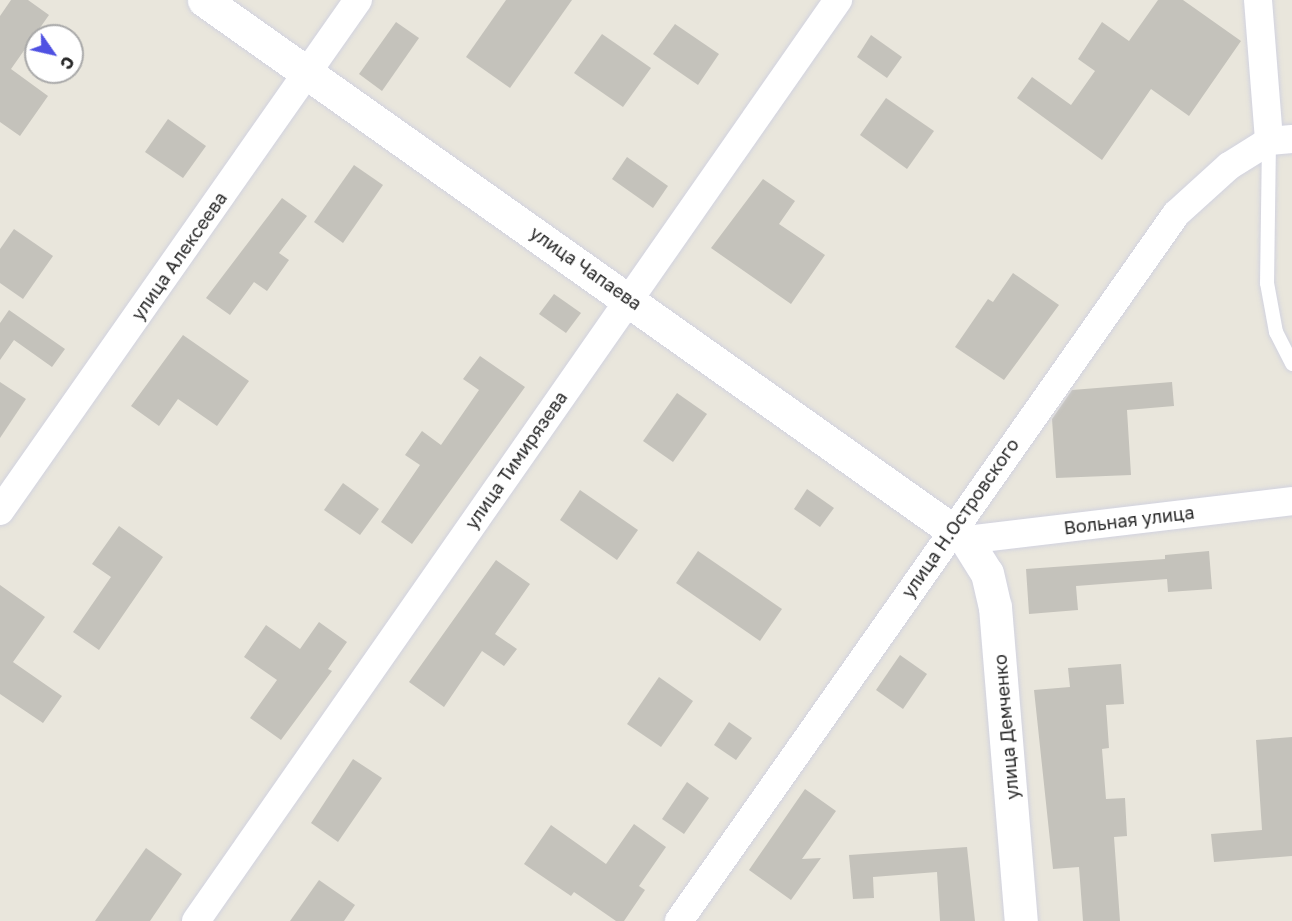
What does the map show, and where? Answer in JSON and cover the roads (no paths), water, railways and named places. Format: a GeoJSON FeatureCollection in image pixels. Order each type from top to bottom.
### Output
{"type":"FeatureCollection","features":[{"type":"Feature","properties":{"kind":"street","name":"улица Чапаева"},"geometry":{"type":"LineString","coordinates":[[204,0],[308,71],[959,535]]}},
{"type":"Feature","properties":{"kind":"street","name":"улица Алексеева"},"geometry":{"type":"LineString","coordinates":[[0,511],[358,0]]}},
{"type":"Feature","properties":{"kind":"street","name":"улица Тимирязева"},"geometry":{"type":"LineString","coordinates":[[196,921],[628,298],[838,0]]}},
{"type":"Feature","properties":{"kind":"street"},"geometry":{"type":"LineString","coordinates":[[1258,0],[1281,140]]}},
{"type":"Feature","properties":{"kind":"street","name":"улица Н.Островского"},"geometry":{"type":"LineString","coordinates":[[679,921],[959,535],[1176,214],[1229,166],[1281,140]]}},
{"type":"Feature","properties":{"kind":"street","name":"Вольная улица"},"geometry":{"type":"LineString","coordinates":[[959,535],[1292,501]]}},
{"type":"Feature","properties":{"kind":"street","name":"улица Демченко"},"geometry":{"type":"LineString","coordinates":[[959,535],[987,573],[995,607],[1022,921]]}},
{"type":"Feature","properties":{"kind":"lane"},"geometry":{"type":"LineString","coordinates":[[1281,140],[1267,283],[1276,332],[1292,364]]}}]}
